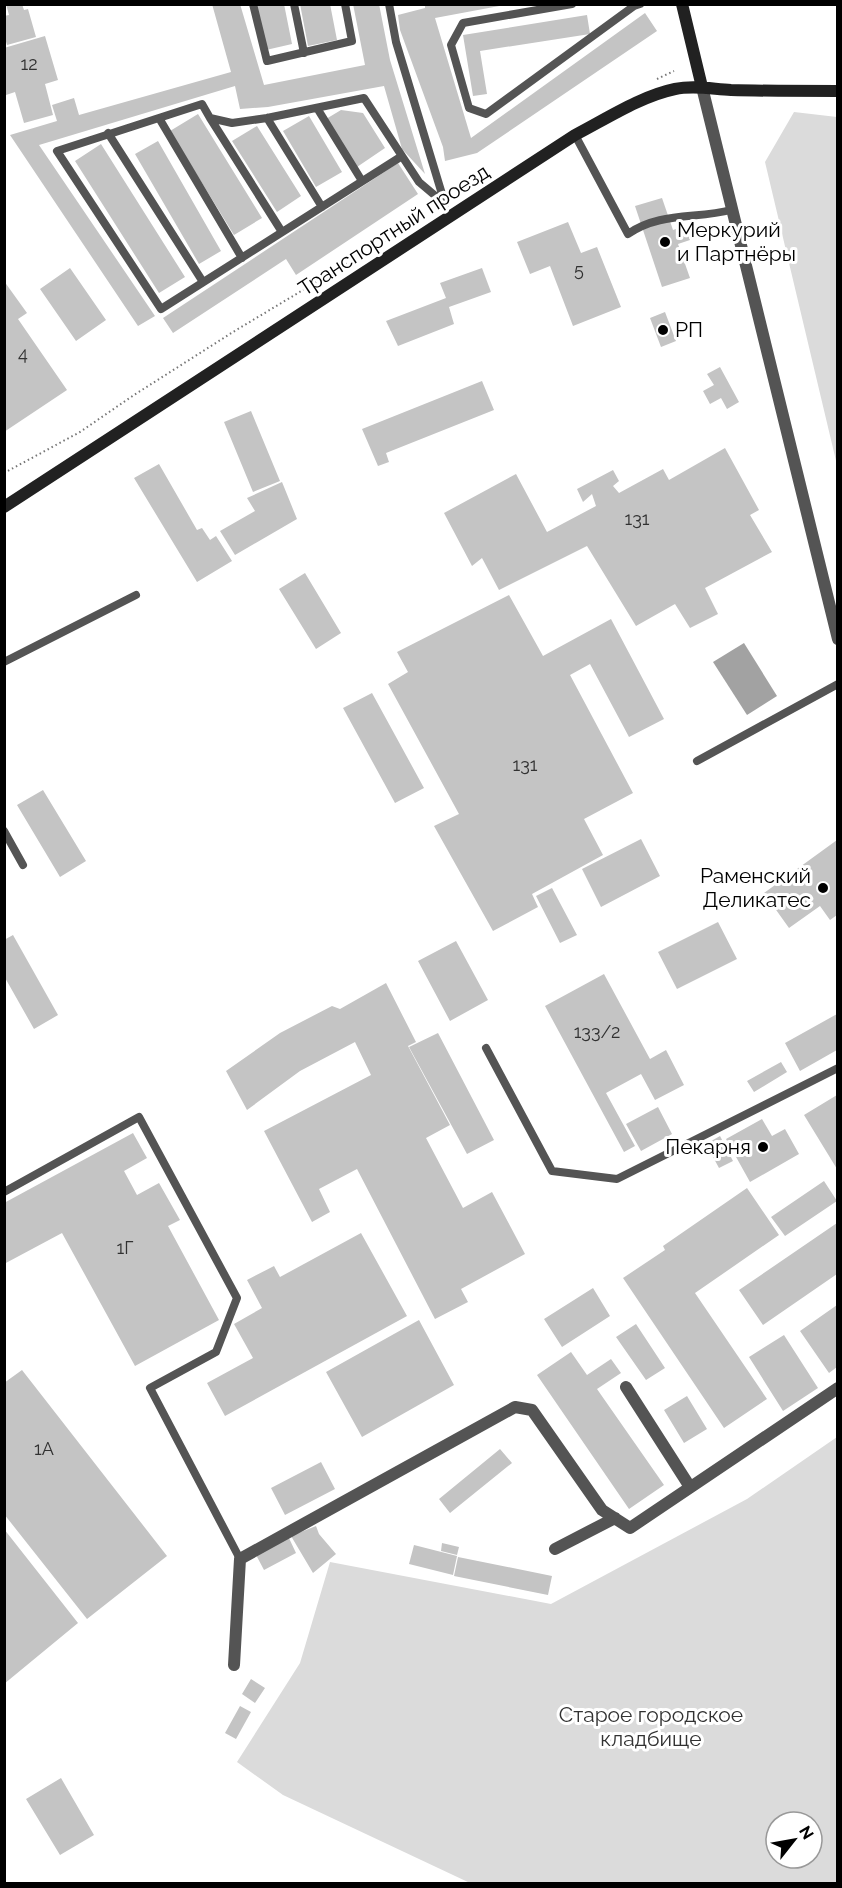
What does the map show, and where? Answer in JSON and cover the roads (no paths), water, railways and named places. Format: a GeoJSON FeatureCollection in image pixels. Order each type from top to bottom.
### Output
{"type":"FeatureCollection","features":[{"type":"Feature","properties":{"kind":"main road"},"geometry":{"type":"LineString","coordinates":[[682,4],[702,87]]}},
{"type":"Feature","properties":{"kind":"main road","name":"Транспортный проезд"},"geometry":{"type":"LineString","coordinates":[[4,507],[575,135],[655,95],[678,88],[702,87],[730,90],[837,91]]}},
{"type":"Feature","properties":{"kind":"street"},"geometry":{"type":"LineString","coordinates":[[702,87],[837,639]]}},
{"type":"Feature","properties":{"kind":"street"},"geometry":{"type":"LineString","coordinates":[[626,1387],[690,1487]]}},
{"type":"Feature","properties":{"kind":"street"},"geometry":{"type":"LineString","coordinates":[[234,1665],[240,1559],[515,1407],[532,1410],[602,1510],[630,1528],[837,1388]]}},
{"type":"Feature","properties":{"kind":"street"},"geometry":{"type":"LineString","coordinates":[[555,1549],[615,1518]]}},
{"type":"Feature","properties":{"kind":"lane"},"geometry":{"type":"LineString","coordinates":[[253,4],[267,61],[352,41],[345,4]]}},
{"type":"Feature","properties":{"kind":"lane"},"geometry":{"type":"LineString","coordinates":[[294,4],[304,53]]}},
{"type":"Feature","properties":{"kind":"lane"},"geometry":{"type":"LineString","coordinates":[[389,4],[396,42],[445,204],[452,216]]}},
{"type":"Feature","properties":{"kind":"lane"},"geometry":{"type":"LineString","coordinates":[[572,4],[464,23],[451,45],[469,108],[486,114],[634,6],[640,4]]}},
{"type":"Feature","properties":{"kind":"lane"},"geometry":{"type":"LineString","coordinates":[[210,118],[232,123],[364,98],[419,182],[445,204]]}},
{"type":"Feature","properties":{"kind":"lane"},"geometry":{"type":"LineString","coordinates":[[282,232],[202,104],[57,151],[161,309],[402,156]]}},
{"type":"Feature","properties":{"kind":"lane"},"geometry":{"type":"LineString","coordinates":[[317,108],[362,181]]}},
{"type":"Feature","properties":{"kind":"lane"},"geometry":{"type":"LineString","coordinates":[[159,118],[242,258]]}},
{"type":"Feature","properties":{"kind":"lane"},"geometry":{"type":"LineString","coordinates":[[267,118],[322,207]]}},
{"type":"Feature","properties":{"kind":"lane"},"geometry":{"type":"LineString","coordinates":[[108,133],[203,282]]}},
{"type":"Feature","properties":{"kind":"lane"},"geometry":{"type":"LineString","coordinates":[[575,135],[628,234],[641,225],[669,218],[731,210]]}},
{"type":"Feature","properties":{"kind":"lane"},"geometry":{"type":"LineString","coordinates":[[4,662],[136,595]]}},
{"type":"Feature","properties":{"kind":"lane"},"geometry":{"type":"LineString","coordinates":[[697,761],[837,684]]}},
{"type":"Feature","properties":{"kind":"lane"},"geometry":{"type":"LineString","coordinates":[[4,831],[23,865]]}},
{"type":"Feature","properties":{"kind":"lane"},"geometry":{"type":"LineString","coordinates":[[486,1048],[552,1171],[616,1179],[837,1068]]}},
{"type":"Feature","properties":{"kind":"lane"},"geometry":{"type":"LineString","coordinates":[[4,1192],[139,1117],[237,1298],[216,1352],[150,1388],[240,1559]]}},
{"type":"Feature","properties":{"kind":"place","name":"Меркурий и Партнёры"},"geometry":{"type":"Point","coordinates":[665,242]}},
{"type":"Feature","properties":{"kind":"place","name":"РП"},"geometry":{"type":"Point","coordinates":[663,330]}},
{"type":"Feature","properties":{"kind":"place","name":"Раменский Деликатес"},"geometry":{"type":"Point","coordinates":[823,888]}},
{"type":"Feature","properties":{"kind":"place","name":"Пекарня"},"geometry":{"type":"Point","coordinates":[763,1147]}},
{"type":"Feature","properties":{"kind":"park label","name":"Старое городское кладбище"},"geometry":{"type":"Point","coordinates":[651,1727]}}]}
